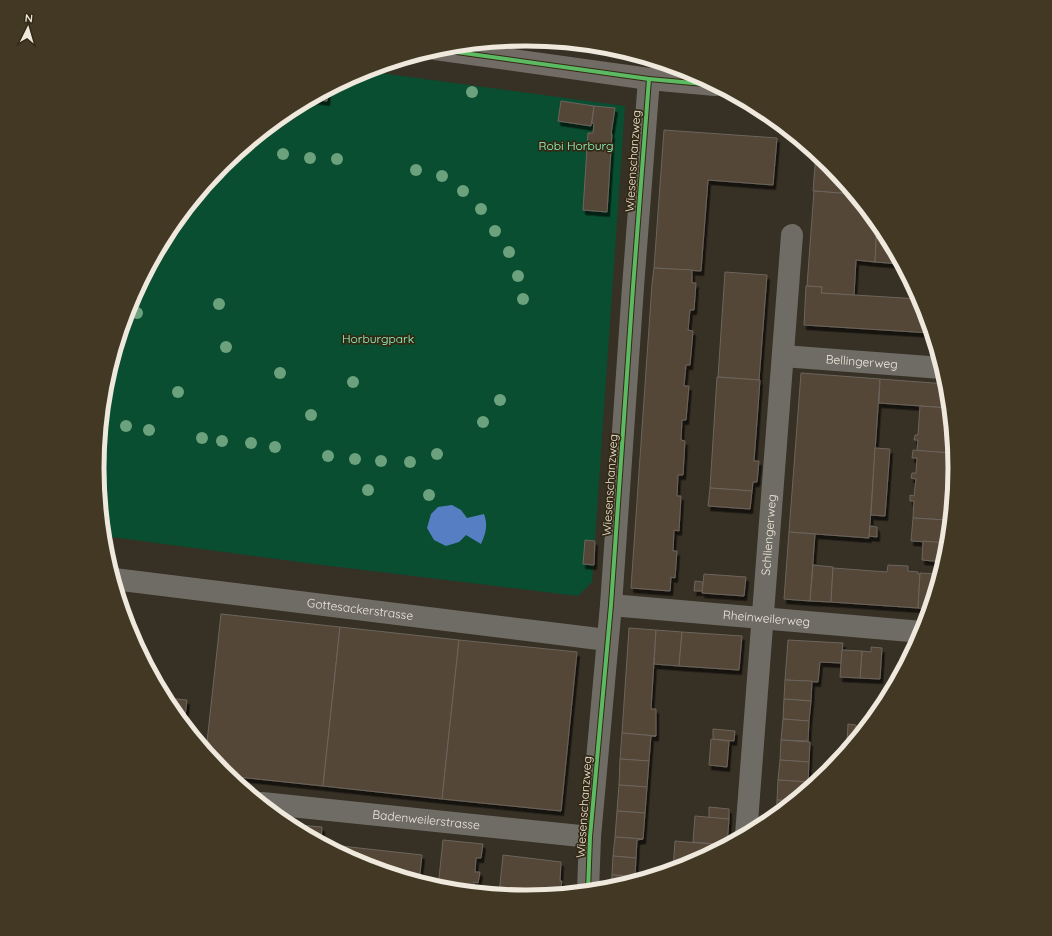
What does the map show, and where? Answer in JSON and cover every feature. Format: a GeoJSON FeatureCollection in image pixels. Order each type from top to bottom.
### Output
{"type":"FeatureCollection","features":[{"type":"Feature","properties":{"kind":"main road"},"geometry":{"type":"LineString","coordinates":[[454,53],[649,79],[699,84]]}},
{"type":"Feature","properties":{"kind":"street","name":"Wiesenschanzweg"},"geometry":{"type":"LineString","coordinates":[[588,885],[590,837],[611,605],[649,79]]}},
{"type":"Feature","properties":{"kind":"street","name":"Schliengerweg"},"geometry":{"type":"LineString","coordinates":[[747,827],[792,235]]}},
{"type":"Feature","properties":{"kind":"street","name":"Bellingerweg"},"geometry":{"type":"LineString","coordinates":[[782,356],[936,368]]}},
{"type":"Feature","properties":{"kind":"street","name":"Gottesackerstrasse"},"geometry":{"type":"LineString","coordinates":[[119,580],[607,640]]}},
{"type":"Feature","properties":{"kind":"street","name":"Rheinweilerweg"},"geometry":{"type":"LineString","coordinates":[[611,605],[915,631]]}},
{"type":"Feature","properties":{"kind":"street","name":"Badenweilerstrasse"},"geometry":{"type":"LineString","coordinates":[[270,804],[590,837]]}},
{"type":"Feature","properties":{"kind":"green space","name":"Horburgpark"},"geometry":{"type":"Polygon","coordinates":[[[378,73],[625,106],[592,582],[578,596],[314,564],[110,537],[105,496],[104,468],[105,440],[112,386],[126,332],[136,307],[148,281],[175,234],[191,211],[209,190],[248,151],[269,133],[315,103],[339,90],[378,73]]]}},
{"type":"Feature","properties":{"kind":"water"},"geometry":{"type":"Polygon","coordinates":[[[452,505],[461,510],[467,518],[484,514],[486,529],[481,544],[466,535],[459,542],[446,546],[434,540],[427,528],[431,514],[438,507],[452,505]]]}},
{"type":"Feature","properties":{"kind":"building"},"geometry":{"type":"Polygon","coordinates":[[[327,96],[327,101],[320,100],[327,96]]]}},
{"type":"Feature","properties":{"kind":"building"},"geometry":{"type":"Polygon","coordinates":[[[561,101],[594,106],[591,126],[558,121],[561,101]]]}},
{"type":"Feature","properties":{"kind":"building"},"geometry":{"type":"Polygon","coordinates":[[[594,106],[615,108],[611,134],[607,212],[583,210],[588,133],[593,133],[594,124],[592,123],[594,106]]]}},
{"type":"Feature","properties":{"kind":"building"},"geometry":{"type":"Polygon","coordinates":[[[664,130],[777,138],[773,185],[708,180],[701,271],[654,268],[664,130]]]}},
{"type":"Feature","properties":{"kind":"building"},"geometry":{"type":"Polygon","coordinates":[[[815,162],[846,193],[813,191],[815,162]]]}},
{"type":"Feature","properties":{"kind":"building"},"geometry":{"type":"Polygon","coordinates":[[[814,191],[846,193],[861,211],[876,233],[875,262],[856,260],[854,295],[821,293],[822,287],[807,286],[814,191]]]}},
{"type":"Feature","properties":{"kind":"building"},"geometry":{"type":"Polygon","coordinates":[[[876,233],[895,264],[875,262],[876,233]]]}},
{"type":"Feature","properties":{"kind":"building"},"geometry":{"type":"Polygon","coordinates":[[[654,268],[692,270],[692,283],[696,283],[694,310],[690,310],[688,330],[693,331],[690,365],[686,365],[684,386],[689,386],[686,420],[682,420],[681,440],[685,441],[683,475],[678,475],[677,496],[681,496],[679,531],[674,530],[673,551],[677,551],[675,578],[671,577],[670,591],[631,588],[654,268]]]}},
{"type":"Feature","properties":{"kind":"building"},"geometry":{"type":"Polygon","coordinates":[[[725,272],[767,275],[759,380],[718,377],[725,272]]]}},
{"type":"Feature","properties":{"kind":"building"},"geometry":{"type":"Polygon","coordinates":[[[806,286],[822,287],[821,293],[912,299],[926,333],[804,325],[806,286]]]}},
{"type":"Feature","properties":{"kind":"building"},"geometry":{"type":"Polygon","coordinates":[[[801,373],[880,379],[869,538],[789,532],[801,373]]]}},
{"type":"Feature","properties":{"kind":"building"},"geometry":{"type":"Polygon","coordinates":[[[717,377],[760,380],[754,461],[759,461],[757,482],[753,482],[752,491],[710,488],[717,377]]]}},
{"type":"Feature","properties":{"kind":"building"},"geometry":{"type":"Polygon","coordinates":[[[880,379],[939,383],[943,408],[879,403],[880,379]]]}},
{"type":"Feature","properties":{"kind":"building"},"geometry":{"type":"Polygon","coordinates":[[[920,406],[943,408],[947,453],[917,451],[918,440],[914,440],[915,435],[918,435],[920,406]]]}},
{"type":"Feature","properties":{"kind":"building"},"geometry":{"type":"Polygon","coordinates":[[[875,448],[890,449],[885,516],[871,515],[875,448]]]}},
{"type":"Feature","properties":{"kind":"building"},"geometry":{"type":"Polygon","coordinates":[[[913,450],[947,453],[947,496],[944,520],[913,518],[914,501],[910,501],[910,495],[914,496],[916,479],[911,478],[912,473],[916,473],[917,458],[912,458],[913,450]]]}},
{"type":"Feature","properties":{"kind":"building"},"geometry":{"type":"Polygon","coordinates":[[[710,488],[752,491],[750,509],[708,506],[710,488]]]}},
{"type":"Feature","properties":{"kind":"building"},"geometry":{"type":"Polygon","coordinates":[[[913,518],[944,520],[941,543],[911,541],[913,518]]]}},
{"type":"Feature","properties":{"kind":"building"},"geometry":{"type":"Polygon","coordinates":[[[870,526],[877,527],[877,537],[869,536],[870,526]]]}},
{"type":"Feature","properties":{"kind":"building"},"geometry":{"type":"Polygon","coordinates":[[[789,532],[815,534],[810,601],[784,599],[789,532]]]}},
{"type":"Feature","properties":{"kind":"building"},"geometry":{"type":"Polygon","coordinates":[[[585,540],[595,541],[594,565],[583,564],[585,540]]]}},
{"type":"Feature","properties":{"kind":"building"},"geometry":{"type":"Polygon","coordinates":[[[923,541],[941,542],[937,561],[922,560],[923,541]]]}},
{"type":"Feature","properties":{"kind":"building"},"geometry":{"type":"Polygon","coordinates":[[[813,565],[833,567],[831,602],[810,601],[813,565]]]}},
{"type":"Feature","properties":{"kind":"building"},"geometry":{"type":"Polygon","coordinates":[[[888,565],[908,566],[908,571],[918,572],[918,574],[920,574],[918,608],[831,602],[833,568],[887,572],[888,565]]]}},
{"type":"Feature","properties":{"kind":"building"},"geometry":{"type":"Polygon","coordinates":[[[920,573],[935,574],[924,609],[918,608],[920,573]]]}},
{"type":"Feature","properties":{"kind":"building"},"geometry":{"type":"Polygon","coordinates":[[[704,574],[746,577],[744,596],[702,593],[704,574]]]}},
{"type":"Feature","properties":{"kind":"building"},"geometry":{"type":"Polygon","coordinates":[[[695,581],[703,582],[702,591],[694,591],[695,581]]]}},
{"type":"Feature","properties":{"kind":"building"},"geometry":{"type":"Polygon","coordinates":[[[221,614],[340,627],[323,786],[240,777],[207,743],[221,614]]]}},
{"type":"Feature","properties":{"kind":"building"},"geometry":{"type":"Polygon","coordinates":[[[340,627],[459,640],[442,799],[323,786],[340,627]]]}},
{"type":"Feature","properties":{"kind":"building"},"geometry":{"type":"Polygon","coordinates":[[[629,628],[656,630],[651,709],[656,709],[656,736],[622,733],[629,628]]]}},
{"type":"Feature","properties":{"kind":"building"},"geometry":{"type":"Polygon","coordinates":[[[656,630],[682,632],[679,666],[654,664],[656,630]]]}},
{"type":"Feature","properties":{"kind":"building"},"geometry":{"type":"Polygon","coordinates":[[[682,632],[742,636],[739,670],[679,666],[682,632]]]}},
{"type":"Feature","properties":{"kind":"building"},"geometry":{"type":"Polygon","coordinates":[[[459,640],[577,652],[561,811],[442,799],[459,640]]]}},
{"type":"Feature","properties":{"kind":"building"},"geometry":{"type":"Polygon","coordinates":[[[788,640],[843,643],[841,663],[820,662],[818,682],[785,680],[788,640]]]}},
{"type":"Feature","properties":{"kind":"building"},"geometry":{"type":"Polygon","coordinates":[[[871,647],[882,648],[880,679],[860,678],[862,651],[871,652],[871,647]]]}},
{"type":"Feature","properties":{"kind":"building"},"geometry":{"type":"Polygon","coordinates":[[[842,650],[862,651],[860,678],[840,677],[842,650]]]}},
{"type":"Feature","properties":{"kind":"building"},"geometry":{"type":"Polygon","coordinates":[[[785,680],[812,681],[811,701],[784,699],[785,680]]]}},
{"type":"Feature","properties":{"kind":"building"},"geometry":{"type":"Polygon","coordinates":[[[173,699],[187,700],[185,716],[173,699]]]}},
{"type":"Feature","properties":{"kind":"building"},"geometry":{"type":"Polygon","coordinates":[[[784,699],[811,701],[809,721],[783,719],[784,699]]]}},
{"type":"Feature","properties":{"kind":"building"},"geometry":{"type":"Polygon","coordinates":[[[783,719],[809,721],[808,741],[781,740],[783,719]]]}},
{"type":"Feature","properties":{"kind":"building"},"geometry":{"type":"Polygon","coordinates":[[[848,724],[856,725],[856,731],[847,741],[848,724]]]}},
{"type":"Feature","properties":{"kind":"building"},"geometry":{"type":"Polygon","coordinates":[[[713,729],[735,731],[734,741],[713,739],[713,729]]]}},
{"type":"Feature","properties":{"kind":"building"},"geometry":{"type":"Polygon","coordinates":[[[622,733],[656,736],[651,736],[649,761],[620,759],[622,733]]]}},
{"type":"Feature","properties":{"kind":"building"},"geometry":{"type":"Polygon","coordinates":[[[711,739],[729,741],[727,767],[709,765],[711,739]]]}},
{"type":"Feature","properties":{"kind":"building"},"geometry":{"type":"Polygon","coordinates":[[[781,740],[810,742],[809,762],[780,760],[781,740]]]}},
{"type":"Feature","properties":{"kind":"building"},"geometry":{"type":"Polygon","coordinates":[[[620,759],[649,761],[647,787],[619,785],[620,759]]]}},
{"type":"Feature","properties":{"kind":"building"},"geometry":{"type":"Polygon","coordinates":[[[780,760],[809,762],[807,782],[778,780],[780,760]]]}},
{"type":"Feature","properties":{"kind":"building"},"geometry":{"type":"Polygon","coordinates":[[[778,780],[807,782],[786,801],[777,800],[778,780]]]}},
{"type":"Feature","properties":{"kind":"building"},"geometry":{"type":"Polygon","coordinates":[[[619,785],[647,787],[645,813],[617,811],[619,785]]]}},
{"type":"Feature","properties":{"kind":"building"},"geometry":{"type":"Polygon","coordinates":[[[777,800],[786,801],[783,803],[776,808],[777,800]]]}},
{"type":"Feature","properties":{"kind":"building"},"geometry":{"type":"Polygon","coordinates":[[[709,807],[729,809],[729,819],[709,818],[709,807]]]}},
{"type":"Feature","properties":{"kind":"building"},"geometry":{"type":"Polygon","coordinates":[[[617,811],[645,813],[643,839],[615,837],[617,811]]]}},
{"type":"Feature","properties":{"kind":"building"},"geometry":{"type":"Polygon","coordinates":[[[695,816],[729,819],[728,838],[717,844],[693,842],[695,816]]]}},
{"type":"Feature","properties":{"kind":"building"},"geometry":{"type":"Polygon","coordinates":[[[302,825],[322,827],[321,836],[302,825]]]}},
{"type":"Feature","properties":{"kind":"building"},"geometry":{"type":"Polygon","coordinates":[[[615,837],[643,839],[637,840],[636,858],[613,856],[615,837]]]}},
{"type":"Feature","properties":{"kind":"building"},"geometry":{"type":"Polygon","coordinates":[[[443,840],[483,844],[481,858],[476,858],[475,872],[480,872],[478,883],[474,882],[474,886],[439,881],[443,840]]]}},
{"type":"Feature","properties":{"kind":"building"},"geometry":{"type":"Polygon","coordinates":[[[675,841],[716,844],[687,858],[673,863],[675,841]]]}},
{"type":"Feature","properties":{"kind":"building"},"geometry":{"type":"Polygon","coordinates":[[[341,847],[422,855],[420,877],[390,868],[341,847]]]}},
{"type":"Feature","properties":{"kind":"building"},"geometry":{"type":"Polygon","coordinates":[[[503,855],[561,862],[561,888],[526,890],[500,889],[503,855]]]}},
{"type":"Feature","properties":{"kind":"building"},"geometry":{"type":"Polygon","coordinates":[[[613,856],[636,858],[635,876],[612,875],[613,856]]]}},
{"type":"Feature","properties":{"kind":"building"},"geometry":{"type":"Polygon","coordinates":[[[612,875],[635,876],[612,881],[612,875]]]}},
{"type":"Feature","properties":{"kind":"cycle path"},"geometry":{"type":"LineString","coordinates":[[457,52],[649,79],[699,84]]}},
{"type":"Feature","properties":{"kind":"cycle path"},"geometry":{"type":"LineString","coordinates":[[588,885],[590,837],[611,605],[649,79]]}},
{"type":"Feature","properties":{"kind":"park label","name":"Robi Horburg"},"geometry":{"type":"Point","coordinates":[576,146]}}]}
